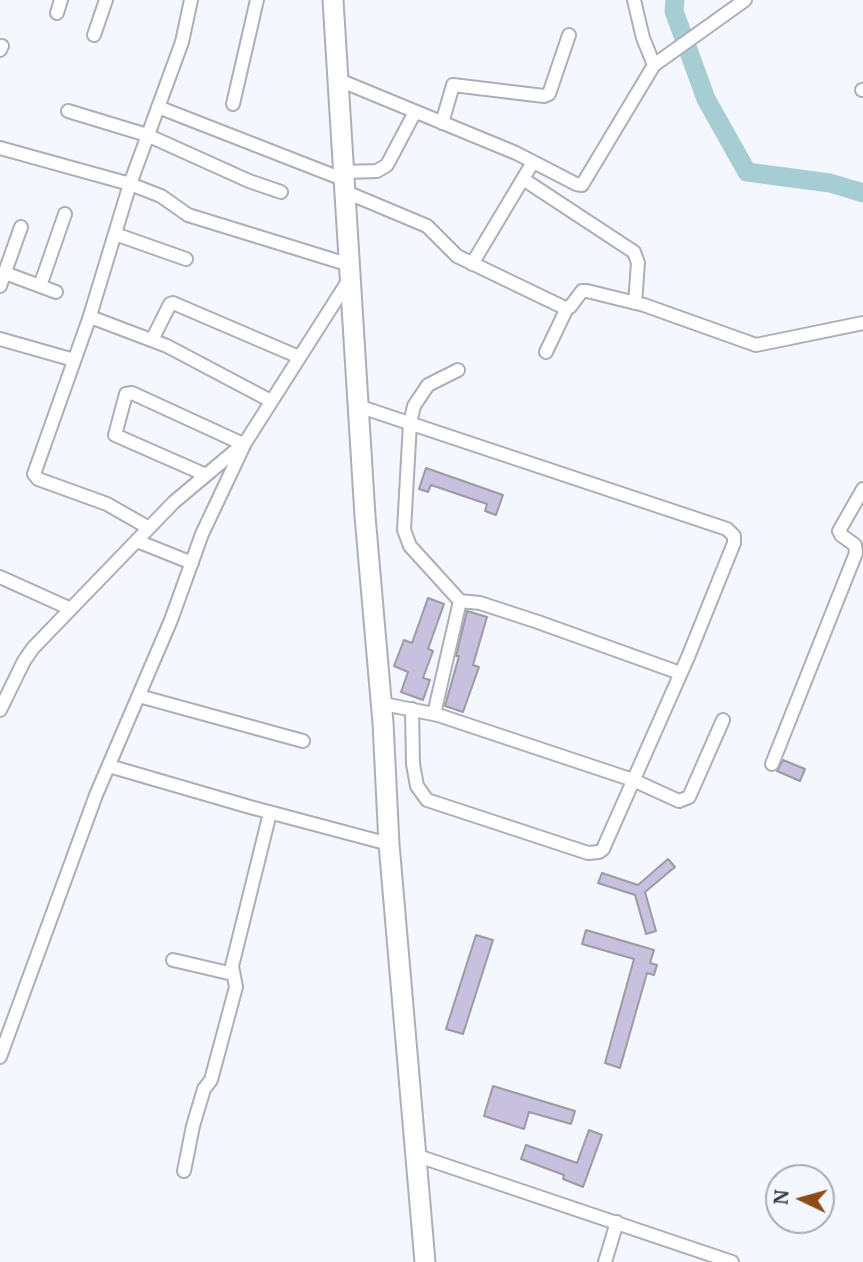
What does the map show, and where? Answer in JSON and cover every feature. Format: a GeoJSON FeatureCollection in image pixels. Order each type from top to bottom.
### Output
{"type":"FeatureCollection","features":[{"type":"Feature","properties":{"kind":"highway"},"geometry":{"type":"LineString","coordinates":[[333,0],[389,844],[425,1262]]}},
{"type":"Feature","properties":{"kind":"street"},"geometry":{"type":"LineString","coordinates":[[94,34],[106,0]]}},
{"type":"Feature","properties":{"kind":"street"},"geometry":{"type":"LineString","coordinates":[[149,528],[107,504],[37,479],[34,474],[89,319],[147,135],[182,42],[191,0]]}},
{"type":"Feature","properties":{"kind":"street"},"geometry":{"type":"LineString","coordinates":[[233,104],[257,0]]}},
{"type":"Feature","properties":{"kind":"street"},"geometry":{"type":"LineString","coordinates":[[634,0],[643,38],[658,62]]}},
{"type":"Feature","properties":{"kind":"street"},"geometry":{"type":"LineString","coordinates":[[339,80],[533,162],[576,184],[585,183],[658,62],[745,0]]}},
{"type":"Feature","properties":{"kind":"street"},"geometry":{"type":"LineString","coordinates":[[442,123],[453,85],[544,96],[549,94],[569,35]]}},
{"type":"Feature","properties":{"kind":"street"},"geometry":{"type":"LineString","coordinates":[[158,107],[345,181],[427,226],[451,252],[567,309]]}},
{"type":"Feature","properties":{"kind":"street"},"geometry":{"type":"LineString","coordinates":[[68,111],[147,135],[281,192]]}},
{"type":"Feature","properties":{"kind":"street"},"geometry":{"type":"LineString","coordinates":[[345,181],[387,165],[415,112]]}},
{"type":"Feature","properties":{"kind":"street"},"geometry":{"type":"LineString","coordinates":[[0,148],[131,184],[162,195],[188,215],[350,271],[244,443],[202,534],[109,766],[0,1057]]}},
{"type":"Feature","properties":{"kind":"street"},"geometry":{"type":"LineString","coordinates":[[472,264],[533,162]]}},
{"type":"Feature","properties":{"kind":"street"},"geometry":{"type":"LineString","coordinates":[[523,179],[634,253],[638,263],[635,303]]}},
{"type":"Feature","properties":{"kind":"street"},"geometry":{"type":"LineString","coordinates":[[40,286],[65,214]]}},
{"type":"Feature","properties":{"kind":"street"},"geometry":{"type":"LineString","coordinates":[[0,286],[21,227]]}},
{"type":"Feature","properties":{"kind":"street"},"geometry":{"type":"LineString","coordinates":[[115,234],[186,259]]}},
{"type":"Feature","properties":{"kind":"street"},"geometry":{"type":"LineString","coordinates":[[5,273],[56,292]]}},
{"type":"Feature","properties":{"kind":"street"},"geometry":{"type":"LineString","coordinates":[[546,352],[567,309],[585,291],[635,303],[756,345],[863,323]]}},
{"type":"Feature","properties":{"kind":"street"},"geometry":{"type":"LineString","coordinates":[[152,340],[170,304],[173,303],[299,357]]}},
{"type":"Feature","properties":{"kind":"street"},"geometry":{"type":"LineString","coordinates":[[89,319],[93,318],[152,340],[271,401]]}},
{"type":"Feature","properties":{"kind":"street"},"geometry":{"type":"LineString","coordinates":[[0,340],[74,360]]}},
{"type":"Feature","properties":{"kind":"street"},"geometry":{"type":"LineString","coordinates":[[458,370],[428,385],[414,405],[405,538],[415,552],[460,601],[480,603],[680,673]]}},
{"type":"Feature","properties":{"kind":"street"},"geometry":{"type":"LineString","coordinates":[[206,475],[115,435],[126,394],[132,393],[244,443]]}},
{"type":"Feature","properties":{"kind":"street"},"geometry":{"type":"LineString","coordinates":[[358,406],[732,532],[734,543],[603,849],[588,853],[427,800],[417,786],[413,764],[412,709]]}},
{"type":"Feature","properties":{"kind":"street"},"geometry":{"type":"LineString","coordinates":[[1,704],[29,654],[174,502],[244,443]]}},
{"type":"Feature","properties":{"kind":"street"},"geometry":{"type":"LineString","coordinates":[[772,764],[856,553],[855,545],[839,531],[863,489]]}},
{"type":"Feature","properties":{"kind":"street"},"geometry":{"type":"LineString","coordinates":[[137,541],[192,563]]}},
{"type":"Feature","properties":{"kind":"street"},"geometry":{"type":"LineString","coordinates":[[0,577],[71,609]]}},
{"type":"Feature","properties":{"kind":"street"},"geometry":{"type":"LineString","coordinates":[[434,714],[460,601]]}},
{"type":"Feature","properties":{"kind":"street"},"geometry":{"type":"LineString","coordinates":[[139,696],[303,741]]}},
{"type":"Feature","properties":{"kind":"street"},"geometry":{"type":"LineString","coordinates":[[379,703],[434,714],[633,780],[679,801],[687,799],[723,720]]}},
{"type":"Feature","properties":{"kind":"street"},"geometry":{"type":"LineString","coordinates":[[109,766],[389,844]]}},
{"type":"Feature","properties":{"kind":"street"},"geometry":{"type":"LineString","coordinates":[[184,1171],[193,1126],[204,1089],[211,1080],[236,987],[232,966],[270,813]]}},
{"type":"Feature","properties":{"kind":"street"},"geometry":{"type":"LineString","coordinates":[[173,960],[233,974]]}},
{"type":"Feature","properties":{"kind":"street"},"geometry":{"type":"LineString","coordinates":[[415,1155],[732,1262]]}},
{"type":"Feature","properties":{"kind":"street"},"geometry":{"type":"LineString","coordinates":[[605,1262],[617,1222]]}},
{"type":"Feature","properties":{"kind":"building"},"geometry":{"type":"Polygon","coordinates":[[[426,468],[503,495],[496,515],[485,511],[487,504],[431,485],[428,492],[419,489],[426,468]]]}},
{"type":"Feature","properties":{"kind":"building"},"geometry":{"type":"Polygon","coordinates":[[[428,598],[444,604],[428,649],[433,651],[423,678],[430,680],[423,700],[401,692],[408,672],[394,666],[404,640],[412,643],[428,598]]]}},
{"type":"Feature","properties":{"kind":"building"},"geometry":{"type":"Polygon","coordinates":[[[467,611],[487,617],[473,665],[479,667],[463,712],[445,706],[459,656],[456,656],[467,611]]]}},
{"type":"Feature","properties":{"kind":"building"},"geometry":{"type":"Polygon","coordinates":[[[783,760],[805,769],[800,781],[777,771],[783,760]]]}},
{"type":"Feature","properties":{"kind":"building"},"geometry":{"type":"Polygon","coordinates":[[[668,859],[675,867],[645,892],[656,931],[646,934],[635,895],[598,883],[602,873],[638,885],[668,859]]]}},
{"type":"Feature","properties":{"kind":"building"},"geometry":{"type":"Polygon","coordinates":[[[586,930],[654,950],[650,963],[657,965],[654,975],[647,973],[620,1068],[605,1063],[634,959],[582,944],[586,930]]]}},
{"type":"Feature","properties":{"kind":"building"},"geometry":{"type":"Polygon","coordinates":[[[476,935],[493,940],[463,1034],[446,1029],[476,935]]]}},
{"type":"Feature","properties":{"kind":"building"},"geometry":{"type":"Polygon","coordinates":[[[493,1086],[575,1111],[571,1124],[529,1112],[524,1129],[484,1116],[493,1086]]]}},
{"type":"Feature","properties":{"kind":"building"},"geometry":{"type":"Polygon","coordinates":[[[589,1130],[602,1135],[583,1187],[563,1179],[564,1175],[521,1159],[526,1145],[577,1163],[589,1130]]]}},
{"type":"Feature","properties":{"kind":"waterway"},"geometry":{"type":"LineString","coordinates":[[675,0],[674,11],[706,99],[747,172],[830,183],[863,193]]}}]}
